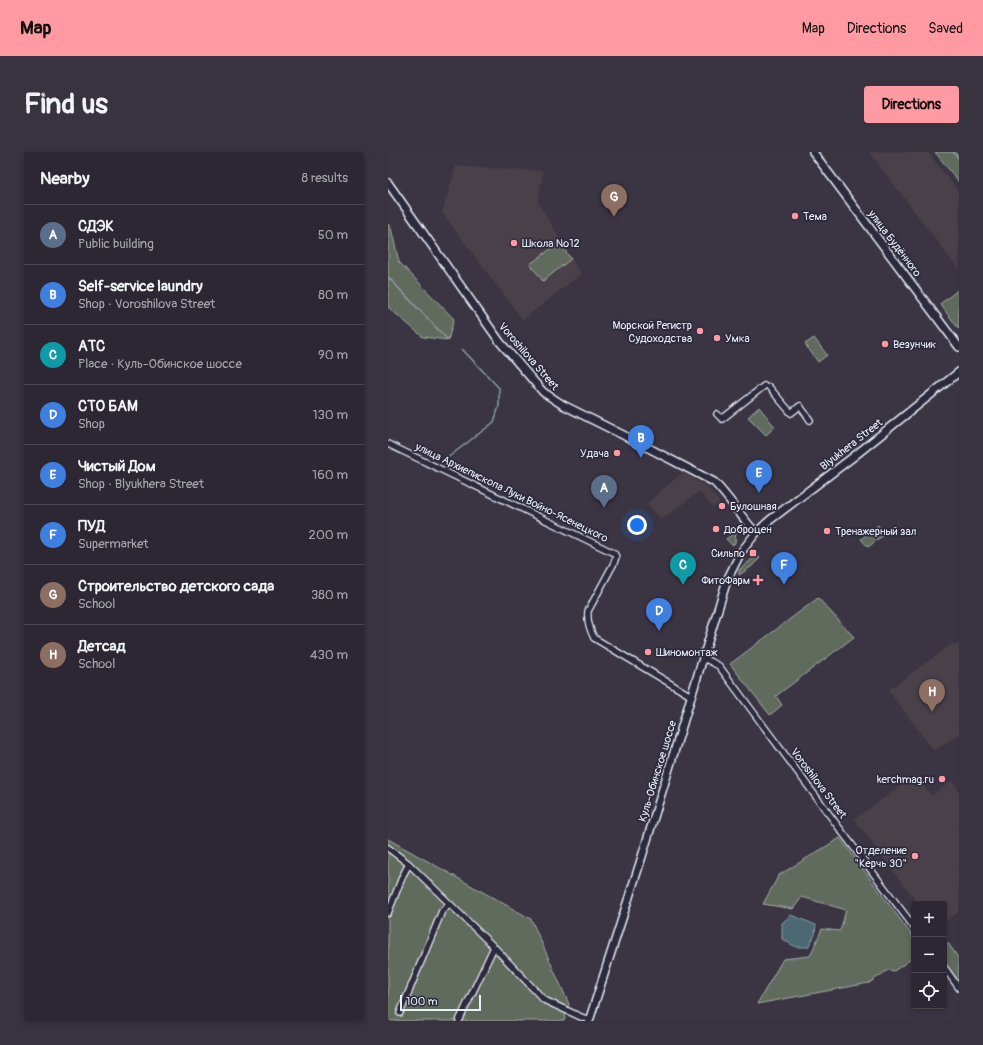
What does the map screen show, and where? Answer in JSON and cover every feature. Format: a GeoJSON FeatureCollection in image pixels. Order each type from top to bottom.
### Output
{"type":"FeatureCollection","features":[{"type":"Feature","properties":{"kind":"main road","name":"улица Будённого"},"geometry":{"type":"LineString","coordinates":[[813,152],[959,347]]}},
{"type":"Feature","properties":{"kind":"main road","name":"Voroshilova Street"},"geometry":{"type":"LineString","coordinates":[[388,183],[500,342],[543,392],[563,405],[714,482],[756,533]]}},
{"type":"Feature","properties":{"kind":"main road","name":"Blyukhera Street"},"geometry":{"type":"LineString","coordinates":[[756,533],[770,520],[853,457],[959,372]]}},
{"type":"Feature","properties":{"kind":"main road","name":"Куль-Обинское шоссе"},"geometry":{"type":"LineString","coordinates":[[590,1020],[704,658],[727,580],[741,552],[756,533]]}},
{"type":"Feature","properties":{"kind":"street"},"geometry":{"type":"LineString","coordinates":[[718,414],[722,419],[767,387],[790,413],[800,406],[810,420]]}},
{"type":"Feature","properties":{"kind":"street","name":"улица Архиепископа Луки Войно-Ясенецкого"},"geometry":{"type":"LineString","coordinates":[[388,444],[614,553],[616,557],[614,562],[588,611],[588,618],[594,638],[691,696]]}},
{"type":"Feature","properties":{"kind":"street","name":"Voroshilova Street"},"geometry":{"type":"LineString","coordinates":[[704,658],[719,666],[911,923]]}},
{"type":"Feature","properties":{"kind":"street"},"geometry":{"type":"LineString","coordinates":[[388,848],[409,864],[448,904],[494,947],[544,1000],[590,1020]]}},
{"type":"Feature","properties":{"kind":"street"},"geometry":{"type":"LineString","coordinates":[[388,913],[409,864]]}},
{"type":"Feature","properties":{"kind":"street"},"geometry":{"type":"LineString","coordinates":[[400,1013],[442,911],[448,904]]}},
{"type":"Feature","properties":{"kind":"street"},"geometry":{"type":"LineString","coordinates":[[459,1021],[494,947]]}},
{"type":"Feature","properties":{"kind":"street"},"geometry":{"type":"LineString","coordinates":[[947,971],[959,988]]}},
{"type":"Feature","properties":{"kind":"shaded area"},"geometry":{"type":"Polygon","coordinates":[[[869,152],[928,152],[959,192],[959,270],[869,152]]]}},
{"type":"Feature","properties":{"kind":"shaded area","name":"Школа №12"},"geometry":{"type":"Polygon","coordinates":[[[456,166],[543,171],[538,202],[581,274],[523,320],[442,213],[456,166]]]}},
{"type":"Feature","properties":{"kind":"shaded area"},"geometry":{"type":"Polygon","coordinates":[[[683,472],[707,487],[720,503],[713,508],[699,492],[661,520],[647,503],[683,472]]]}},
{"type":"Feature","properties":{"kind":"shaded area"},"geometry":{"type":"Polygon","coordinates":[[[952,644],[959,645],[959,734],[934,751],[888,690],[952,644]]]}},
{"type":"Feature","properties":{"kind":"shaded area"},"geometry":{"type":"Polygon","coordinates":[[[916,775],[931,796],[952,781],[959,791],[959,912],[947,921],[947,901],[916,901],[854,819],[916,775]]]}},
{"type":"Feature","properties":{"kind":"green space"},"geometry":{"type":"Polygon","coordinates":[[[935,152],[959,152],[959,182],[935,152]]]}},
{"type":"Feature","properties":{"kind":"green space"},"geometry":{"type":"Polygon","coordinates":[[[388,224],[391,228],[399,262],[454,319],[448,340],[423,337],[388,307],[388,224]]]}},
{"type":"Feature","properties":{"kind":"green space"},"geometry":{"type":"Polygon","coordinates":[[[559,243],[571,259],[543,281],[530,264],[559,243]]]}},
{"type":"Feature","properties":{"kind":"green space"},"geometry":{"type":"Polygon","coordinates":[[[959,289],[959,329],[940,304],[959,289]]]}},
{"type":"Feature","properties":{"kind":"green space"},"geometry":{"type":"Polygon","coordinates":[[[814,338],[827,355],[818,362],[805,344],[814,338]]]}},
{"type":"Feature","properties":{"kind":"green space"},"geometry":{"type":"Polygon","coordinates":[[[759,407],[775,427],[766,435],[748,417],[759,407]]]}},
{"type":"Feature","properties":{"kind":"green space"},"geometry":{"type":"Polygon","coordinates":[[[878,525],[885,534],[868,547],[861,539],[878,525]]]}},
{"type":"Feature","properties":{"kind":"green space"},"geometry":{"type":"Polygon","coordinates":[[[736,531],[735,543],[732,545],[726,539],[736,531]]]}},
{"type":"Feature","properties":{"kind":"green space"},"geometry":{"type":"Polygon","coordinates":[[[757,555],[760,558],[751,567],[739,575],[739,570],[757,555]]]}},
{"type":"Feature","properties":{"kind":"green space"},"geometry":{"type":"Polygon","coordinates":[[[818,598],[854,637],[776,696],[782,705],[770,715],[730,664],[818,598]]]}},
{"type":"Feature","properties":{"kind":"green space"},"geometry":{"type":"Polygon","coordinates":[[[840,838],[911,934],[911,959],[894,971],[888,970],[869,983],[757,1004],[783,959],[810,956],[822,929],[840,931],[846,910],[802,897],[793,909],[763,904],[779,875],[840,838]]]}},
{"type":"Feature","properties":{"kind":"green space"},"geometry":{"type":"Polygon","coordinates":[[[388,839],[531,919],[569,1004],[564,1021],[388,1021],[388,839]]]}},
{"type":"Feature","properties":{"kind":"green space"},"geometry":{"type":"Polygon","coordinates":[[[948,943],[959,959],[959,983],[947,966],[948,943]]]}},
{"type":"Feature","properties":{"kind":"water"},"geometry":{"type":"Polygon","coordinates":[[[791,915],[816,925],[815,935],[808,947],[796,947],[782,939],[782,923],[791,915]]]}},
{"type":"Feature","properties":{"kind":"waterway"},"geometry":{"type":"LineString","coordinates":[[953,152],[959,159]]}},
{"type":"Feature","properties":{"kind":"waterway"},"geometry":{"type":"LineString","coordinates":[[388,277],[448,340]]}},
{"type":"Feature","properties":{"kind":"waterway"},"geometry":{"type":"LineString","coordinates":[[446,459],[494,422],[499,406],[499,388],[462,349]]}},
{"type":"Feature","properties":{"kind":"place","name":"Тема"},"geometry":{"type":"Point","coordinates":[795,216]}},
{"type":"Feature","properties":{"kind":"place","name":"Строительство детского сада"},"geometry":{"type":"Point","coordinates":[614,217]}},
{"type":"Feature","properties":{"kind":"place","name":"Школа №12"},"geometry":{"type":"Point","coordinates":[514,243]}},
{"type":"Feature","properties":{"kind":"place","name":"Морской Регистр Судоходства"},"geometry":{"type":"Point","coordinates":[700,331]}},
{"type":"Feature","properties":{"kind":"place","name":"Умка"},"geometry":{"type":"Point","coordinates":[717,338]}},
{"type":"Feature","properties":{"kind":"place","name":"Везунчик"},"geometry":{"type":"Point","coordinates":[885,344]}},
{"type":"Feature","properties":{"kind":"place","name":"Удача"},"geometry":{"type":"Point","coordinates":[617,453]}},
{"type":"Feature","properties":{"kind":"place","name":"Self-service laundry"},"geometry":{"type":"Point","coordinates":[641,458]}},
{"type":"Feature","properties":{"kind":"place","name":"Чистый Дом"},"geometry":{"type":"Point","coordinates":[759,493]}},
{"type":"Feature","properties":{"kind":"place","name":"Булошная"},"geometry":{"type":"Point","coordinates":[722,506]}},
{"type":"Feature","properties":{"kind":"place","name":"СДЭК"},"geometry":{"type":"Point","coordinates":[604,508]}},
{"type":"Feature","properties":{"kind":"place","name":"Доброцен"},"geometry":{"type":"Point","coordinates":[716,529]}},
{"type":"Feature","properties":{"kind":"place","name":"Тренажерный зал"},"geometry":{"type":"Point","coordinates":[827,531]}},
{"type":"Feature","properties":{"kind":"place","name":"Сильпо"},"geometry":{"type":"Point","coordinates":[753,553]}},
{"type":"Feature","properties":{"kind":"place","name":"ФитоФарм"},"geometry":{"type":"Point","coordinates":[758,580]}},
{"type":"Feature","properties":{"kind":"place","name":"АТС"},"geometry":{"type":"Point","coordinates":[683,585]}},
{"type":"Feature","properties":{"kind":"place","name":"ПУД"},"geometry":{"type":"Point","coordinates":[784,585]}},
{"type":"Feature","properties":{"kind":"place","name":"СТО БАМ"},"geometry":{"type":"Point","coordinates":[659,631]}},
{"type":"Feature","properties":{"kind":"place","name":"Шиномонтаж"},"geometry":{"type":"Point","coordinates":[648,652]}},
{"type":"Feature","properties":{"kind":"place","name":"Детсад"},"geometry":{"type":"Point","coordinates":[932,712]}},
{"type":"Feature","properties":{"kind":"place","name":"kerchmag.ru"},"geometry":{"type":"Point","coordinates":[942,779]}},
{"type":"Feature","properties":{"kind":"place","name":"Отделение \"Керчь 30\""},"geometry":{"type":"Point","coordinates":[915,856]}}]}
